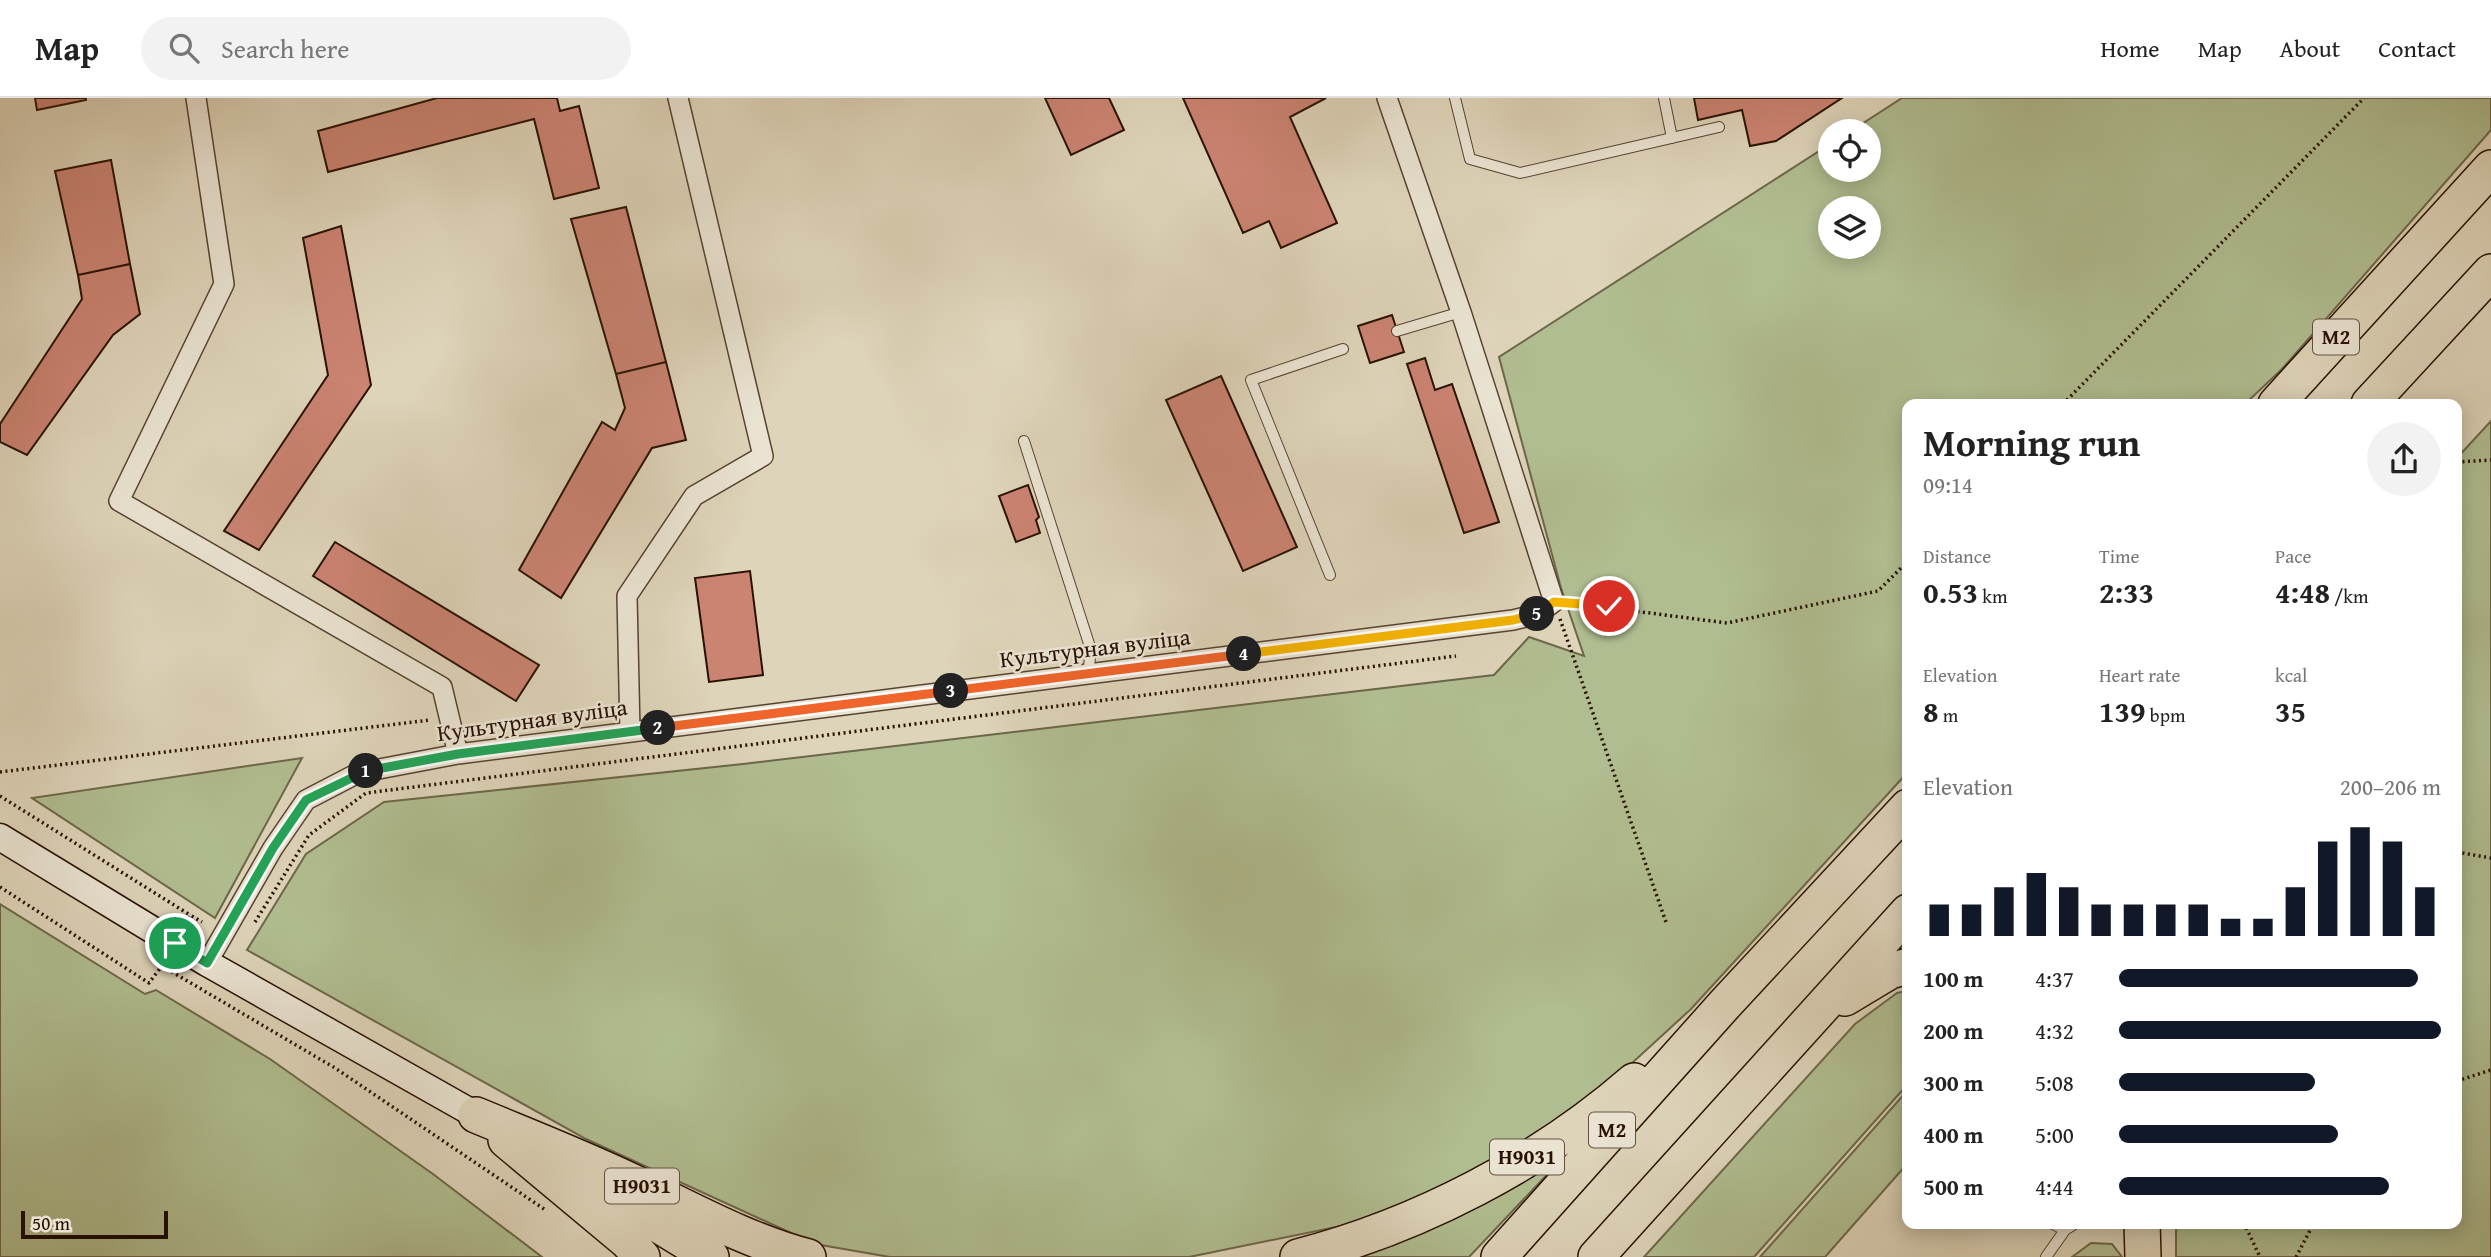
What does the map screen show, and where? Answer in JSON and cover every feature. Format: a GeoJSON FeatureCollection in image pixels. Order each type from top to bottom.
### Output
{"type":"FeatureCollection","features":[{"type":"Feature","properties":{"kind":"highway","name":"М2"},"geometry":{"type":"LineString","coordinates":[[2281,399],[2491,167]]}},
{"type":"Feature","properties":{"kind":"highway"},"geometry":{"type":"LineString","coordinates":[[2375,399],[2491,272]]}},
{"type":"Feature","properties":{"kind":"highway","name":"М2"},"geometry":{"type":"LineString","coordinates":[[1499,1257],[1725,1004],[1902,813]]}},
{"type":"Feature","properties":{"kind":"highway"},"geometry":{"type":"LineString","coordinates":[[1596,1257],[1902,919]]}},
{"type":"Feature","properties":{"kind":"highway"},"geometry":{"type":"LineString","coordinates":[[1809,1021],[1890,971],[1902,968]]}},
{"type":"Feature","properties":{"kind":"highway","name":"Н9031"},"geometry":{"type":"LineString","coordinates":[[1298,1257],[1409,1219],[1518,1163],[1569,1131],[1625,1089],[1725,1004]]}},
{"type":"Feature","properties":{"kind":"highway","name":"Н9031"},"geometry":{"type":"LineString","coordinates":[[476,1115],[628,1241],[642,1257]]}},
{"type":"Feature","properties":{"kind":"highway","name":"Н9031"},"geometry":{"type":"LineString","coordinates":[[476,1115],[710,1257]]}},
{"type":"Feature","properties":{"kind":"highway","name":"Н9031"},"geometry":{"type":"LineString","coordinates":[[476,1115],[633,1182],[779,1250],[808,1257]]}},
{"type":"Feature","properties":{"kind":"highway"},"geometry":{"type":"LineString","coordinates":[[2142,1229],[2143,1257]]}},
{"type":"Feature","properties":{"kind":"main road","name":"Н9031"},"geometry":{"type":"LineString","coordinates":[[0,837],[207,963],[476,1115]]}},
{"type":"Feature","properties":{"kind":"street"},"geometry":{"type":"LineString","coordinates":[[196,98],[223,284],[119,501],[442,687],[458,754]]}},
{"type":"Feature","properties":{"kind":"street"},"geometry":{"type":"LineString","coordinates":[[630,732],[627,596],[694,496],[763,456],[678,98]]}},
{"type":"Feature","properties":{"kind":"street"},"geometry":{"type":"LineString","coordinates":[[1387,98],[1461,312],[1554,602]]}},
{"type":"Feature","properties":{"kind":"street","name":"Культурная вуліца"},"geometry":{"type":"LineString","coordinates":[[207,963],[273,848],[306,800],[358,773],[458,754],[1513,620],[1538,614],[1554,602]]}},
{"type":"Feature","properties":{"kind":"lane"},"geometry":{"type":"LineString","coordinates":[[1455,98],[1470,159],[1520,173],[1719,127]]}},
{"type":"Feature","properties":{"kind":"lane"},"geometry":{"type":"LineString","coordinates":[[1664,98],[1672,138]]}},
{"type":"Feature","properties":{"kind":"lane"},"geometry":{"type":"LineString","coordinates":[[1397,331],[1461,312]]}},
{"type":"Feature","properties":{"kind":"lane"},"geometry":{"type":"LineString","coordinates":[[1330,575],[1251,380],[1343,349]]}},
{"type":"Feature","properties":{"kind":"lane"},"geometry":{"type":"LineString","coordinates":[[1024,441],[1091,650],[1088,674]]}},
{"type":"Feature","properties":{"kind":"lane"},"geometry":{"type":"LineString","coordinates":[[2046,1257],[2065,1230]]}},
{"type":"Feature","properties":{"kind":"path"},"geometry":{"type":"LineString","coordinates":[[2068,399],[2364,98]]}},
{"type":"Feature","properties":{"kind":"path"},"geometry":{"type":"LineString","coordinates":[[2462,462],[2491,460]]}},
{"type":"Feature","properties":{"kind":"path"},"geometry":{"type":"LineString","coordinates":[[1667,925],[1554,602],[1609,606],[1727,623],[1878,591],[1902,567]]}},
{"type":"Feature","properties":{"kind":"path"},"geometry":{"type":"LineString","coordinates":[[248,933],[309,835],[366,793],[1456,656]]}},
{"type":"Feature","properties":{"kind":"path"},"geometry":{"type":"LineString","coordinates":[[0,772],[450,718]]}},
{"type":"Feature","properties":{"kind":"path"},"geometry":{"type":"LineString","coordinates":[[0,796],[202,922]]}},
{"type":"Feature","properties":{"kind":"path"},"geometry":{"type":"LineString","coordinates":[[2462,853],[2491,858]]}},
{"type":"Feature","properties":{"kind":"path"},"geometry":{"type":"LineString","coordinates":[[0,887],[149,983],[162,966],[335,1068],[558,1219]]}},
{"type":"Feature","properties":{"kind":"path"},"geometry":{"type":"LineString","coordinates":[[185,925],[190,915]]}},
{"type":"Feature","properties":{"kind":"path"},"geometry":{"type":"LineString","coordinates":[[2462,1079],[2491,1070]]}},
{"type":"Feature","properties":{"kind":"path"},"geometry":{"type":"LineString","coordinates":[[2247,1229],[2260,1257]]}},
{"type":"Feature","properties":{"kind":"path"},"geometry":{"type":"LineString","coordinates":[[2296,1257],[2311,1229]]}},
{"type":"Feature","properties":{"kind":"green space"},"geometry":{"type":"Polygon","coordinates":[[[1902,98],[2491,98],[2491,130],[2282,369],[2250,399],[1902,399],[1902,778],[1691,1009],[1619,1075],[1566,1117],[1440,1189],[1346,1225],[1189,1257],[890,1257],[815,1244],[586,1139],[247,950],[306,854],[384,802],[743,764],[1494,675],[1529,637],[1584,656],[1561,588],[1499,357],[1818,152],[1818,182],[1881,182],[1881,119],[1870,119],[1902,98]]]}},
{"type":"Feature","properties":{"kind":"green space"},"geometry":{"type":"Polygon","coordinates":[[[2491,421],[2491,1257],[2176,1257],[2176,1229],[2462,1229],[2462,453],[2491,421]]]}},
{"type":"Feature","properties":{"kind":"green space"},"geometry":{"type":"Polygon","coordinates":[[[302,758],[215,918],[32,798],[302,758]]]}},
{"type":"Feature","properties":{"kind":"green space"},"geometry":{"type":"Polygon","coordinates":[[[0,904],[145,994],[156,990],[270,1059],[433,1174],[542,1257],[0,1257],[0,904]]]}},
{"type":"Feature","properties":{"kind":"green space"},"geometry":{"type":"Polygon","coordinates":[[[1902,992],[1902,1091],[1754,1257],[1644,1257],[1855,1024],[1902,992]]]}},
{"type":"Feature","properties":{"kind":"green space"},"geometry":{"type":"Polygon","coordinates":[[[1902,1097],[1902,1170],[1825,1257],[1760,1257],[1902,1097]]]}},
{"type":"Feature","properties":{"kind":"green space"},"geometry":{"type":"Polygon","coordinates":[[[1557,1164],[1469,1257],[1343,1257],[1515,1178],[1557,1164]]]}},
{"type":"Feature","properties":{"kind":"green space"},"geometry":{"type":"Polygon","coordinates":[[[2091,1243],[2112,1244],[2122,1257],[2072,1257],[2091,1243]]]}},
{"type":"Feature","properties":{"kind":"building"},"geometry":{"type":"Polygon","coordinates":[[[35,98],[86,98],[86,100],[37,110],[35,98]]]}},
{"type":"Feature","properties":{"kind":"building"},"geometry":{"type":"Polygon","coordinates":[[[437,98],[557,98],[560,111],[579,106],[599,188],[554,199],[534,119],[328,172],[318,131],[437,98]]]}},
{"type":"Feature","properties":{"kind":"building"},"geometry":{"type":"Polygon","coordinates":[[[1045,98],[1109,98],[1124,130],[1071,155],[1045,98]]]}},
{"type":"Feature","properties":{"kind":"building"},"geometry":{"type":"Polygon","coordinates":[[[1183,98],[1326,98],[1290,117],[1337,223],[1281,248],[1269,221],[1243,233],[1183,98]]]}},
{"type":"Feature","properties":{"kind":"building"},"geometry":{"type":"Polygon","coordinates":[[[1694,98],[1842,98],[1776,141],[1750,146],[1742,110],[1698,120],[1694,98]]]}},
{"type":"Feature","properties":{"kind":"building"},"geometry":{"type":"Polygon","coordinates":[[[111,160],[130,264],[78,275],[55,171],[111,160]]]}},
{"type":"Feature","properties":{"kind":"building"},"geometry":{"type":"Polygon","coordinates":[[[626,207],[666,362],[616,374],[571,219],[626,207]]]}},
{"type":"Feature","properties":{"kind":"building"},"geometry":{"type":"Polygon","coordinates":[[[341,226],[371,385],[259,550],[224,531],[328,375],[303,238],[341,226]]]}},
{"type":"Feature","properties":{"kind":"building"},"geometry":{"type":"Polygon","coordinates":[[[130,264],[140,314],[113,335],[27,455],[0,442],[0,424],[82,299],[78,275],[130,264]]]}},
{"type":"Feature","properties":{"kind":"building"},"geometry":{"type":"Polygon","coordinates":[[[1392,315],[1404,352],[1370,363],[1358,326],[1392,315]]]}},
{"type":"Feature","properties":{"kind":"building"},"geometry":{"type":"Polygon","coordinates":[[[1425,358],[1435,390],[1452,384],[1499,522],[1464,533],[1407,364],[1425,358]]]}},
{"type":"Feature","properties":{"kind":"building"},"geometry":{"type":"Polygon","coordinates":[[[666,362],[686,440],[652,448],[561,598],[519,570],[602,422],[615,430],[625,408],[616,374],[666,362]]]}},
{"type":"Feature","properties":{"kind":"building"},"geometry":{"type":"Polygon","coordinates":[[[1221,376],[1297,547],[1243,571],[1166,400],[1221,376]]]}},
{"type":"Feature","properties":{"kind":"building"},"geometry":{"type":"Polygon","coordinates":[[[1028,485],[1039,517],[1036,520],[1040,533],[1016,542],[999,496],[1028,485]]]}},
{"type":"Feature","properties":{"kind":"building"},"geometry":{"type":"Polygon","coordinates":[[[335,542],[539,665],[516,701],[313,576],[335,542]]]}},
{"type":"Feature","properties":{"kind":"building"},"geometry":{"type":"Polygon","coordinates":[[[750,571],[763,675],[709,682],[695,578],[750,571]]]}},
{"type":"Feature","properties":{"kind":"route"},"geometry":{"type":"LineString","coordinates":[[175,943],[207,963],[273,848],[306,800],[358,773],[458,754],[1513,620],[1538,614],[1554,602],[1609,606]]}}]}
